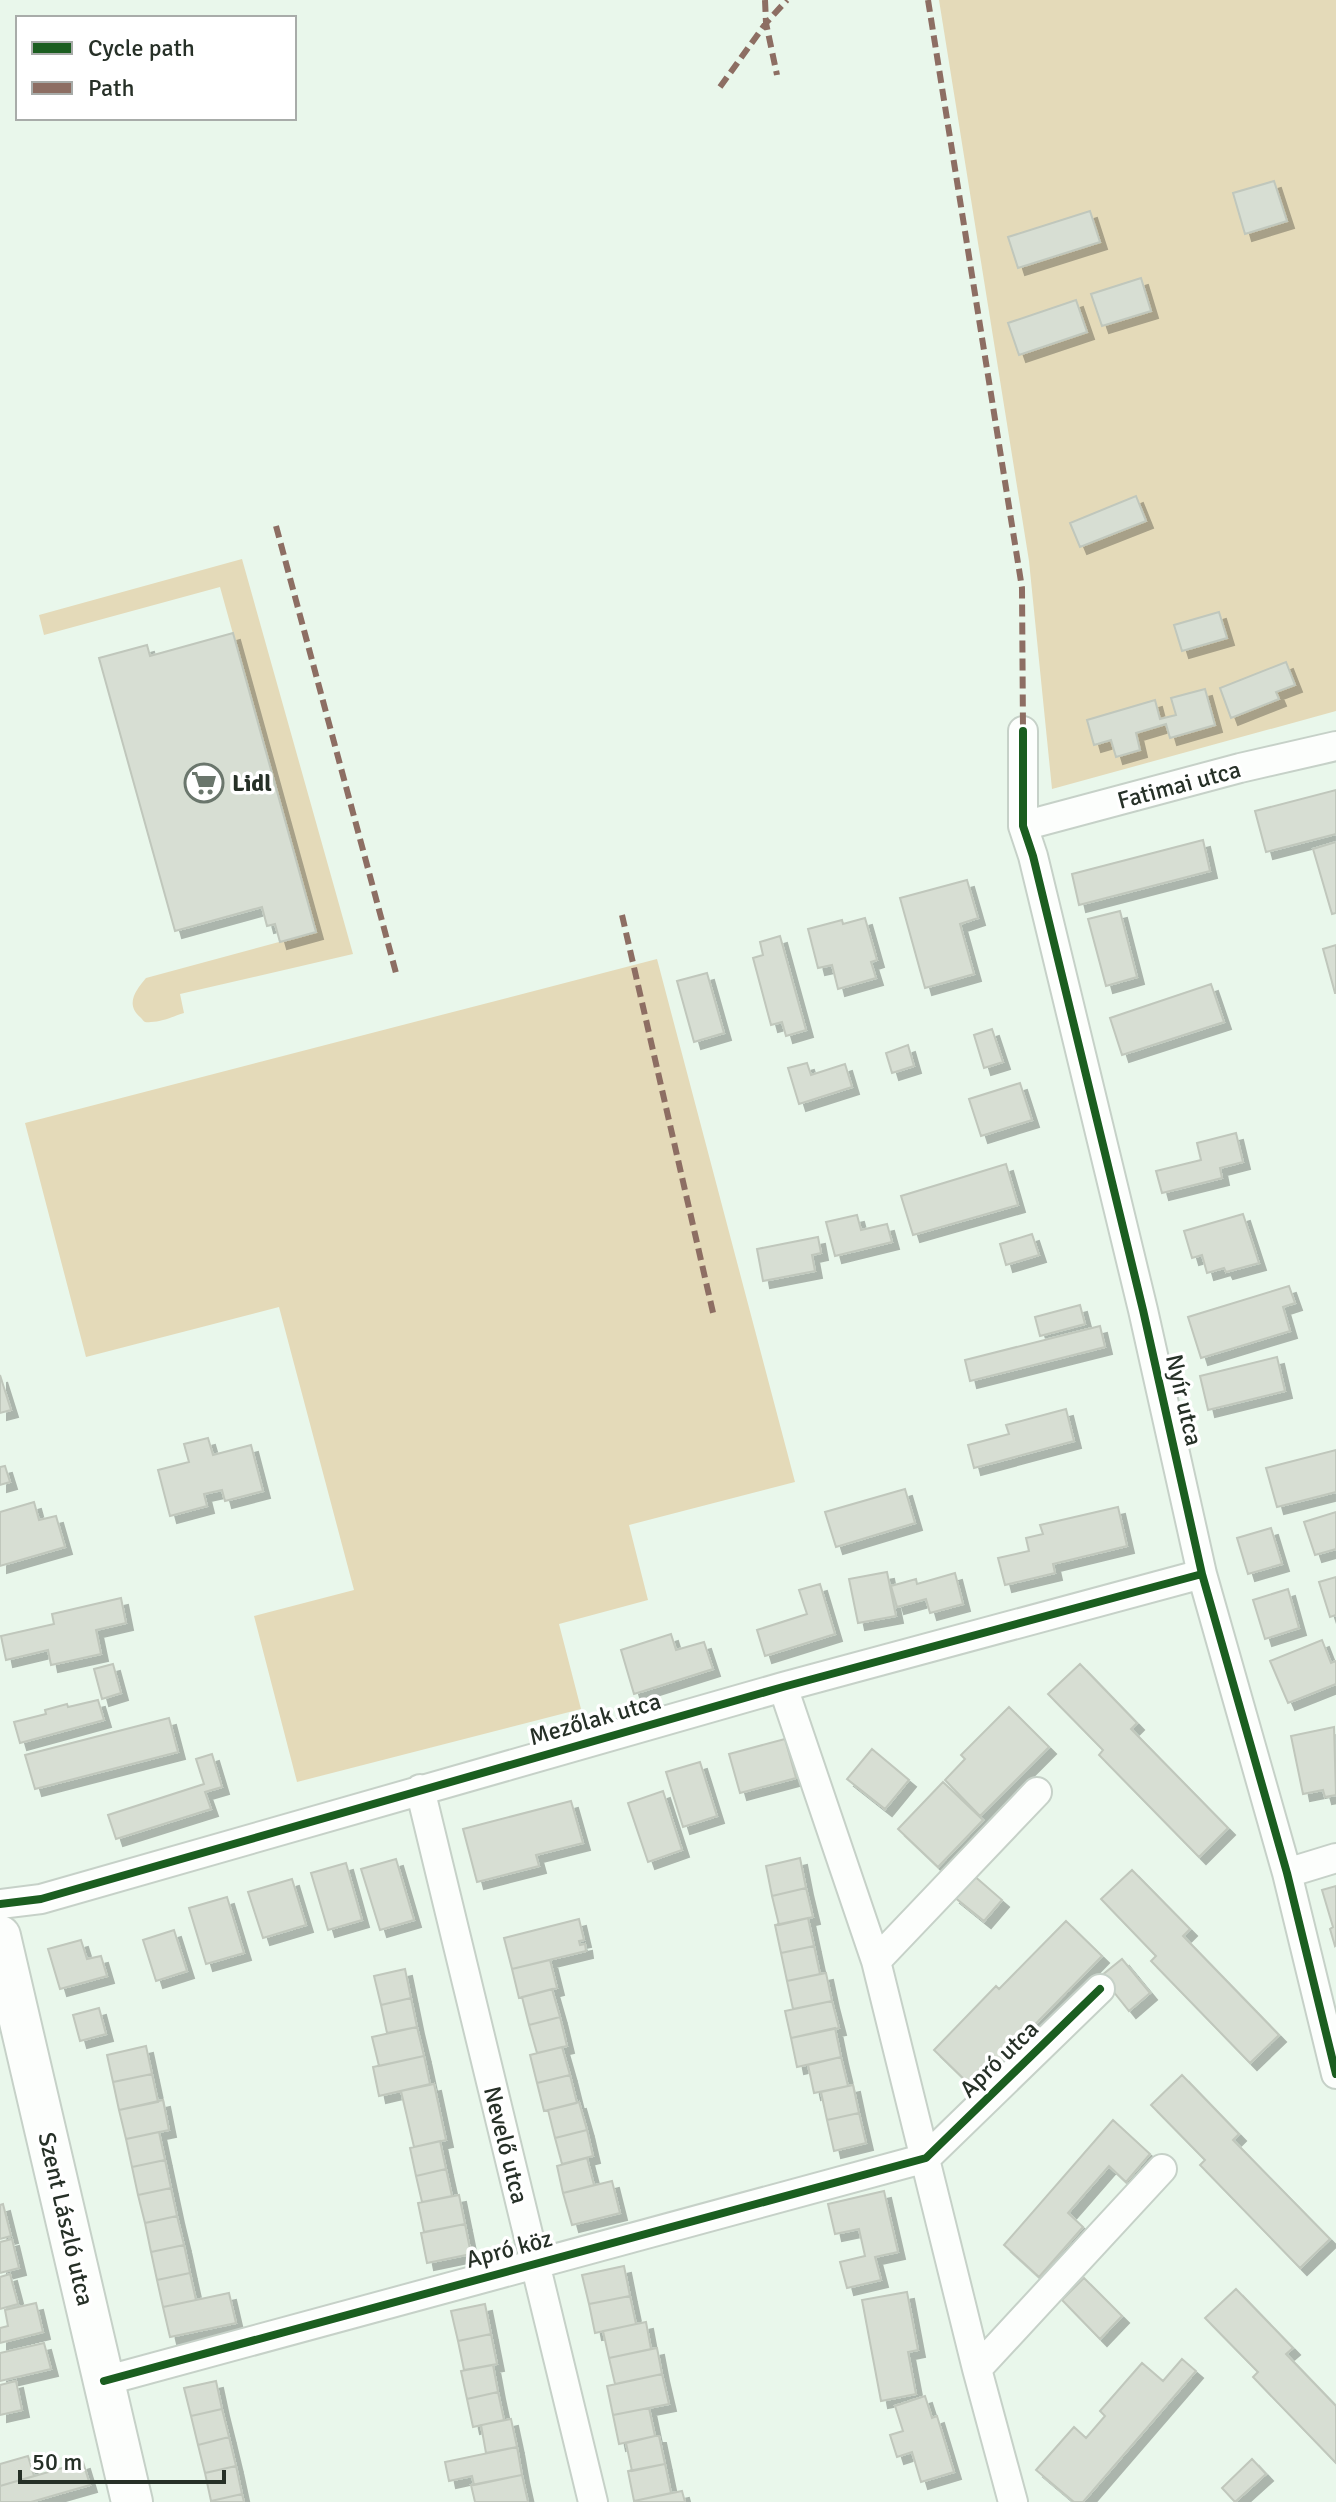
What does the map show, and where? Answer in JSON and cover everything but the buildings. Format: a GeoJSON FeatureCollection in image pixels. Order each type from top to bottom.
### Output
{"type":"FeatureCollection","features":[{"type":"Feature","properties":{"kind":"street","name":"Nyír utca"},"geometry":{"type":"LineString","coordinates":[[1023,731],[1023,826],[1037,871],[1143,1310],[1202,1574],[1287,1873],[1336,2074]]}},
{"type":"Feature","properties":{"kind":"street","name":"Fatimai utca"},"geometry":{"type":"LineString","coordinates":[[1023,826],[1240,768],[1336,746]]}},
{"type":"Feature","properties":{"kind":"street","name":"Mezőlak utca"},"geometry":{"type":"LineString","coordinates":[[0,1904],[41,1899],[783,1687],[1202,1574]]}},
{"type":"Feature","properties":{"kind":"street"},"geometry":{"type":"LineString","coordinates":[[783,1687],[876,1961],[1013,2502]]}},
{"type":"Feature","properties":{"kind":"street","name":"Nevelő utca"},"geometry":{"type":"LineString","coordinates":[[420,1789],[593,2502]]}},
{"type":"Feature","properties":{"kind":"street"},"geometry":{"type":"LineString","coordinates":[[876,1961],[1037,1792]]}},
{"type":"Feature","properties":{"kind":"street"},"geometry":{"type":"LineString","coordinates":[[1287,1873],[1336,1858]]}},
{"type":"Feature","properties":{"kind":"street","name":"Szent László utca"},"geometry":{"type":"LineString","coordinates":[[0,1936],[132,2502]]}},
{"type":"Feature","properties":{"kind":"street","name":"Apró utca"},"geometry":{"type":"LineString","coordinates":[[926,2158],[1100,1989]]}},
{"type":"Feature","properties":{"kind":"street","name":"Apró köz"},"geometry":{"type":"LineString","coordinates":[[104,2381],[926,2158]]}},
{"type":"Feature","properties":{"kind":"street"},"geometry":{"type":"LineString","coordinates":[[977,2369],[1162,2169]]}},
{"type":"Feature","properties":{"kind":"shaded area"},"geometry":{"type":"Polygon","coordinates":[[[939,0],[1336,0],[1336,711],[1052,789],[1029,561],[939,0]]]}},
{"type":"Feature","properties":{"kind":"shaded area"},"geometry":{"type":"Polygon","coordinates":[[[242,559],[353,954],[180,994],[184,1013],[146,1022],[136,1012],[133,1002],[146,978],[316,932],[220,587],[44,635],[39,615],[242,559]]]}},
{"type":"Feature","properties":{"kind":"shaded area"},"geometry":{"type":"Polygon","coordinates":[[[657,959],[795,1482],[629,1525],[648,1600],[559,1624],[581,1709],[297,1782],[254,1616],[354,1590],[279,1307],[86,1357],[25,1123],[657,959]]]}},
{"type":"Feature","properties":{"kind":"marked path"},"geometry":{"type":"LineString","coordinates":[[765,0],[766,23],[777,75]]}},
{"type":"Feature","properties":{"kind":"marked path"},"geometry":{"type":"LineString","coordinates":[[720,87],[766,23],[787,0]]}},
{"type":"Feature","properties":{"kind":"marked path"},"geometry":{"type":"LineString","coordinates":[[928,0],[1022,588],[1023,731]]}},
{"type":"Feature","properties":{"kind":"marked path"},"geometry":{"type":"LineString","coordinates":[[276,526],[396,973]]}},
{"type":"Feature","properties":{"kind":"marked path"},"geometry":{"type":"LineString","coordinates":[[622,915],[714,1317]]}},
{"type":"Feature","properties":{"kind":"cycle path"},"geometry":{"type":"LineString","coordinates":[[1023,731],[1023,826],[1033,856],[1143,1310],[1202,1574],[1287,1873],[1336,2074]]}},
{"type":"Feature","properties":{"kind":"cycle path"},"geometry":{"type":"LineString","coordinates":[[0,1904],[41,1899],[783,1687],[1202,1574]]}},
{"type":"Feature","properties":{"kind":"cycle path"},"geometry":{"type":"LineString","coordinates":[[104,2381],[926,2158],[1100,1989]]}},
{"type":"Feature","properties":{"kind":"place","name":"Lidl"},"geometry":{"type":"Point","coordinates":[204,783]}}]}
